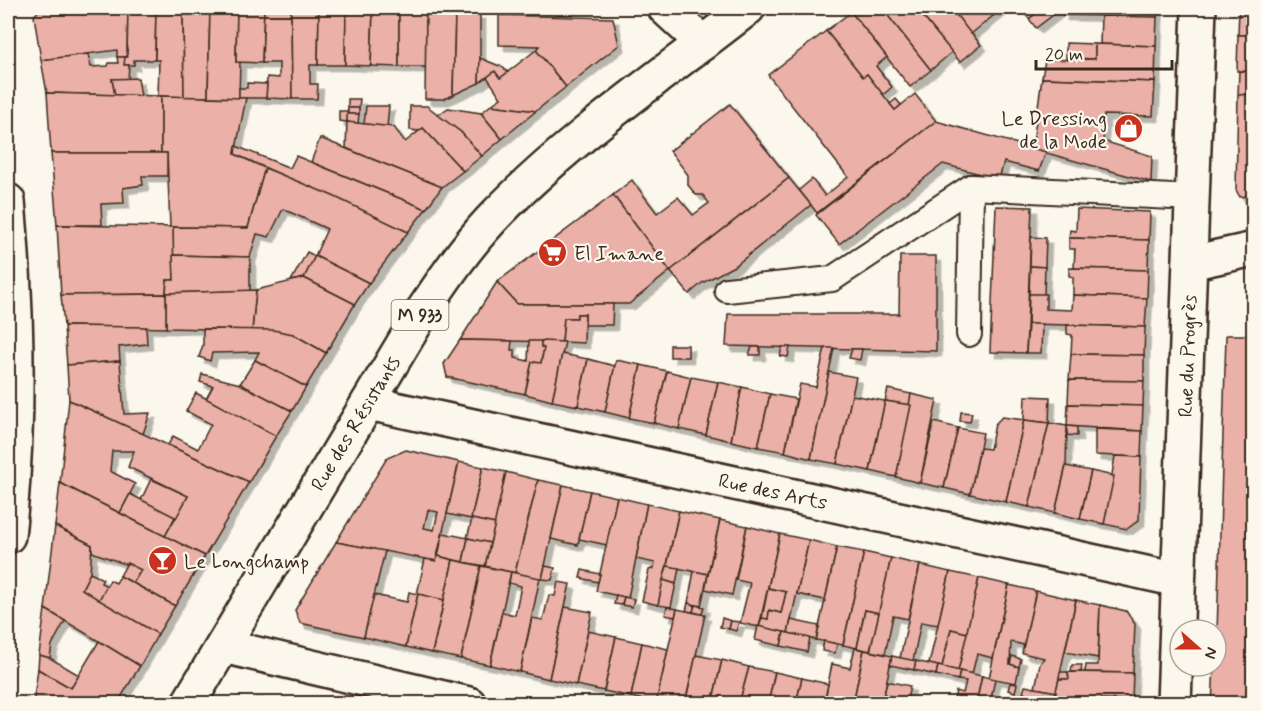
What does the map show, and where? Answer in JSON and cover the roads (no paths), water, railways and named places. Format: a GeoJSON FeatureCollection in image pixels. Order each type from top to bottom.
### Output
{"type":"FeatureCollection","features":[{"type":"Feature","properties":{"kind":"street"},"geometry":{"type":"LineString","coordinates":[[665,8],[703,43]]}},
{"type":"Feature","properties":{"kind":"street","name":"Rue des Résistants"},"geometry":{"type":"LineString","coordinates":[[188,704],[445,277],[489,223],[563,153],[748,8]]}},
{"type":"Feature","properties":{"kind":"street","name":"Rue du Progrès"},"geometry":{"type":"LineString","coordinates":[[1173,704],[1199,8]]}},
{"type":"Feature","properties":{"kind":"street"},"geometry":{"type":"LineString","coordinates":[[8,201],[15,288],[18,387],[17,435],[8,536]]}},
{"type":"Feature","properties":{"kind":"street"},"geometry":{"type":"LineString","coordinates":[[1190,263],[1254,249]]}},
{"type":"Feature","properties":{"kind":"street","name":"Rue des Arts"},"geometry":{"type":"LineString","coordinates":[[368,403],[1178,580]]}},
{"type":"Feature","properties":{"kind":"street"},"geometry":{"type":"LineString","coordinates":[[223,646],[470,704]]}},
{"type":"Feature","properties":{"kind":"lane"},"geometry":{"type":"LineString","coordinates":[[727,290],[832,279],[971,187],[1193,198]]}},
{"type":"Feature","properties":{"kind":"lane"},"geometry":{"type":"LineString","coordinates":[[969,334],[971,187]]}},
{"type":"Feature","properties":{"kind":"place","name":"Le Dressing de la Mode"},"geometry":{"type":"Point","coordinates":[1128,129]}},
{"type":"Feature","properties":{"kind":"place","name":"El Imane"},"geometry":{"type":"Point","coordinates":[553,253]}},
{"type":"Feature","properties":{"kind":"place","name":"Le Longchamp"},"geometry":{"type":"Point","coordinates":[163,561]}}]}
